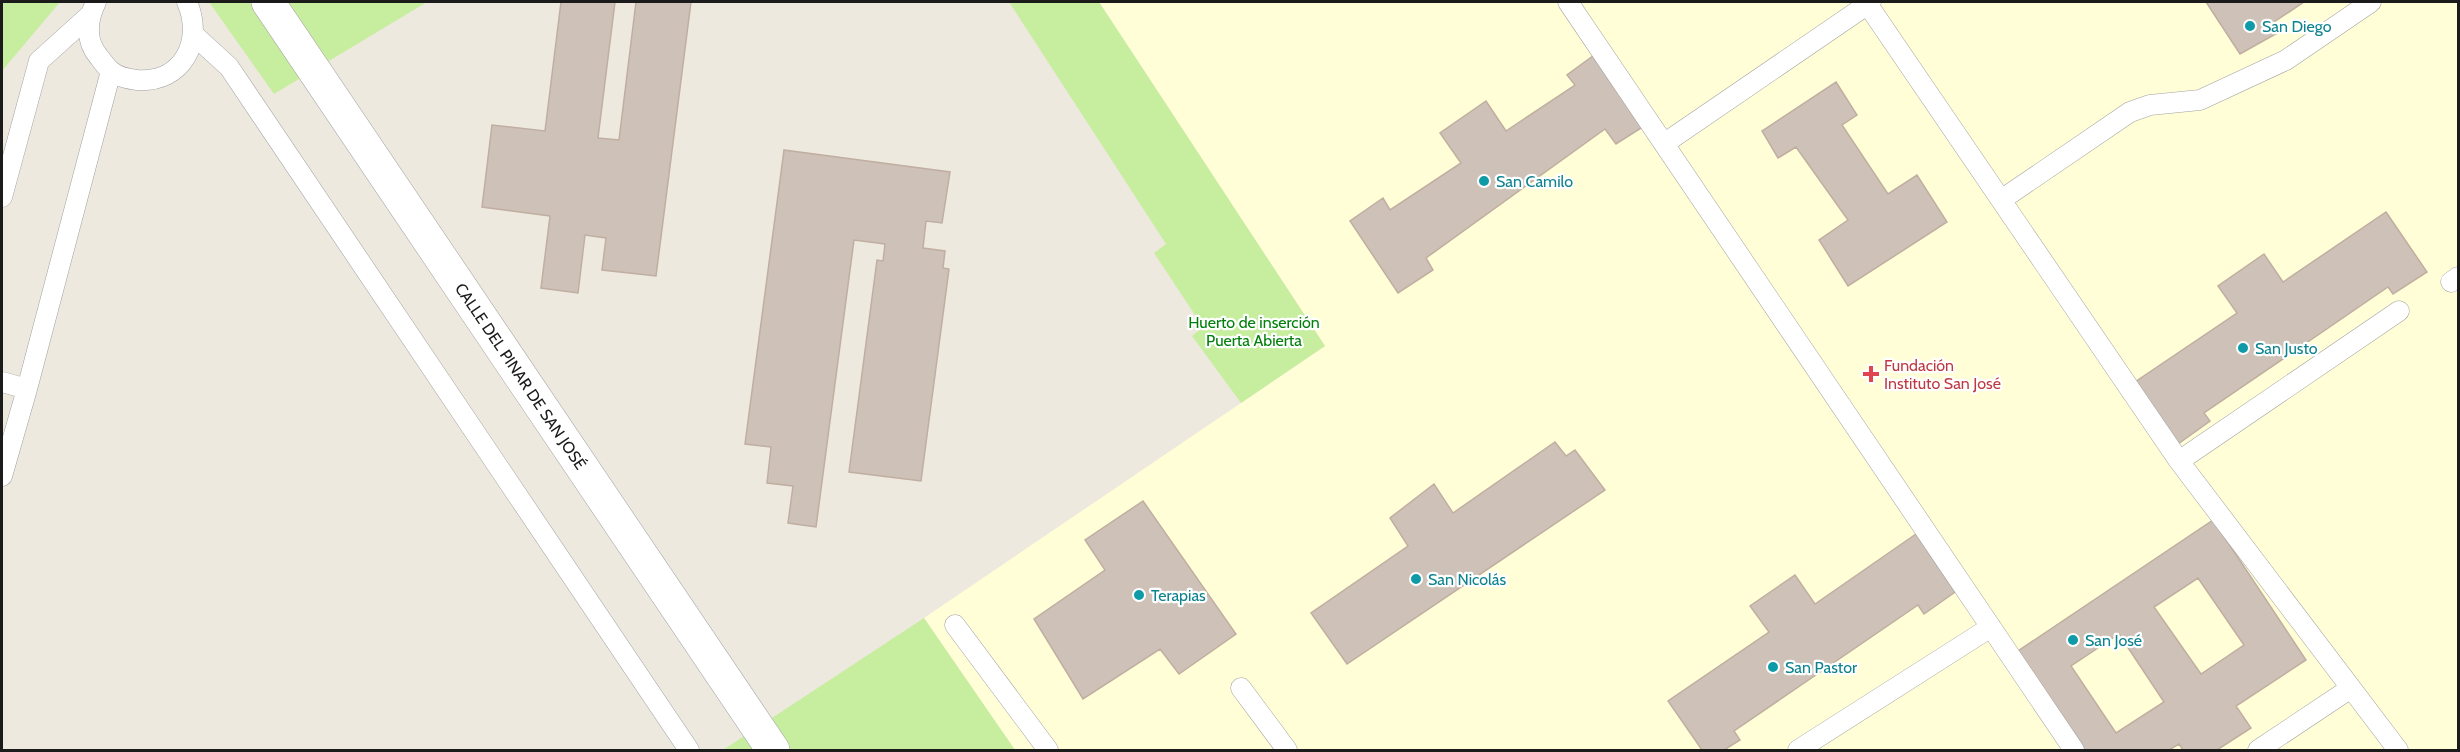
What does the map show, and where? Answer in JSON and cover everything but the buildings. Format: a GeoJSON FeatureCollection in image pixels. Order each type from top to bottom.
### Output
{"type":"FeatureCollection","features":[{"type":"Feature","properties":{"kind":"street","name":"CALLE DEL PINAR DE SAN JOSÉ"},"geometry":{"type":"LineString","coordinates":[[268,2],[773,750]]}},
{"type":"Feature","properties":{"kind":"lane"},"geometry":{"type":"LineString","coordinates":[[93,8],[88,33],[93,51],[111,71],[128,79],[146,80],[164,76],[177,68],[189,52],[194,35],[194,17],[187,2]]}},
{"type":"Feature","properties":{"kind":"lane"},"geometry":{"type":"LineString","coordinates":[[1665,143],[1868,2],[2179,461],[2398,750]]}},
{"type":"Feature","properties":{"kind":"lane"},"geometry":{"type":"LineString","coordinates":[[2001,200],[2130,112],[2150,105],[2200,100],[2286,60],[2371,2]]}},
{"type":"Feature","properties":{"kind":"lane"},"geometry":{"type":"LineString","coordinates":[[1576,4],[1665,143],[2074,750]]}},
{"type":"Feature","properties":{"kind":"lane"},"geometry":{"type":"LineString","coordinates":[[2,197],[39,61],[93,8]]}},
{"type":"Feature","properties":{"kind":"lane"},"geometry":{"type":"LineString","coordinates":[[194,35],[229,67],[689,750]]}},
{"type":"Feature","properties":{"kind":"lane"},"geometry":{"type":"LineString","coordinates":[[2,476],[111,71]]}},
{"type":"Feature","properties":{"kind":"lane"},"geometry":{"type":"LineString","coordinates":[[2179,461],[2399,311]]}},
{"type":"Feature","properties":{"kind":"lane"},"geometry":{"type":"LineString","coordinates":[[2,382],[27,389]]}},
{"type":"Feature","properties":{"kind":"lane"},"geometry":{"type":"LineString","coordinates":[[955,625],[1048,750]]}},
{"type":"Feature","properties":{"kind":"lane"},"geometry":{"type":"LineString","coordinates":[[1798,750],[1991,627]]}},
{"type":"Feature","properties":{"kind":"lane"},"geometry":{"type":"LineString","coordinates":[[1241,688],[1287,750]]}},
{"type":"Feature","properties":{"kind":"lane"},"geometry":{"type":"LineString","coordinates":[[2258,750],[2350,688]]}},
{"type":"Feature","properties":{"kind":"shaded area","name":"Fundación Instituto San José"},"geometry":{"type":"Polygon","coordinates":[[[1099,2],[2458,2],[2458,750],[1015,750],[924,618],[1325,346],[1099,2]]]}},
{"type":"Feature","properties":{"kind":"green space"},"geometry":{"type":"Polygon","coordinates":[[[2,2],[60,2],[2,71],[2,2]]]}},
{"type":"Feature","properties":{"kind":"green space"},"geometry":{"type":"Polygon","coordinates":[[[209,2],[427,2],[274,94],[209,2]]]}},
{"type":"Feature","properties":{"kind":"green space","name":"Huerto de inserción Puerta Abierta"},"geometry":{"type":"Polygon","coordinates":[[[1009,2],[1099,2],[1325,346],[1241,403],[1192,336],[1203,327],[1154,253],[1166,244],[1009,2]]]}},
{"type":"Feature","properties":{"kind":"green space"},"geometry":{"type":"Polygon","coordinates":[[[924,618],[1015,750],[723,750],[924,618]]]}},
{"type":"Feature","properties":{"kind":"place","name":"San Diego"},"geometry":{"type":"Point","coordinates":[2250,26]}},
{"type":"Feature","properties":{"kind":"place","name":"San Camilo"},"geometry":{"type":"Point","coordinates":[1484,181]}},
{"type":"Feature","properties":{"kind":"place","name":"San Justo"},"geometry":{"type":"Point","coordinates":[2243,348]}},
{"type":"Feature","properties":{"kind":"place","name":"Fundación Instituto San José"},"geometry":{"type":"Point","coordinates":[1871,374]}},
{"type":"Feature","properties":{"kind":"place","name":"San Nicolás"},"geometry":{"type":"Point","coordinates":[1416,579]}},
{"type":"Feature","properties":{"kind":"place","name":"Terapias"},"geometry":{"type":"Point","coordinates":[1139,595]}},
{"type":"Feature","properties":{"kind":"place","name":"San José"},"geometry":{"type":"Point","coordinates":[2073,640]}},
{"type":"Feature","properties":{"kind":"place","name":"San Pastor"},"geometry":{"type":"Point","coordinates":[1773,667]}}]}
